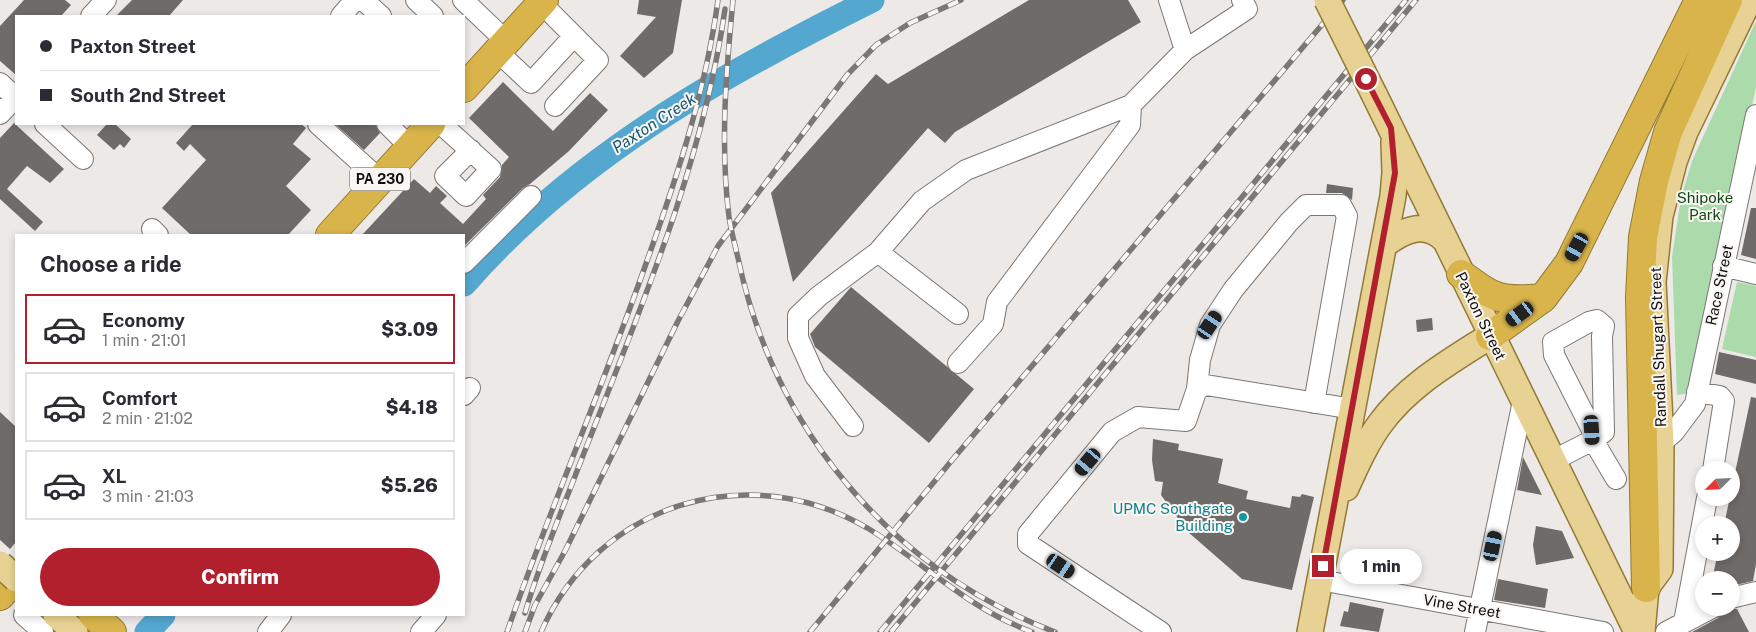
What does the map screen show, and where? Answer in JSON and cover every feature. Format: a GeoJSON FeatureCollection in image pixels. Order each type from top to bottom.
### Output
{"type":"FeatureCollection","features":[{"type":"Feature","properties":{"kind":"highway"},"geometry":{"type":"LineString","coordinates":[[1490,336],[1543,298],[1569,263],[1699,0]]}},
{"type":"Feature","properties":{"kind":"highway"},"geometry":{"type":"LineString","coordinates":[[1646,588],[1640,297],[1643,237],[1654,181],[1668,132],[1728,0]]}},
{"type":"Feature","properties":{"kind":"highway"},"geometry":{"type":"LineString","coordinates":[[465,87],[542,2]]}},
{"type":"Feature","properties":{"kind":"highway","name":"PA 230"},"geometry":{"type":"LineString","coordinates":[[331,234],[430,125]]}},
{"type":"Feature","properties":{"kind":"highway"},"geometry":{"type":"LineString","coordinates":[[1461,274],[1489,295],[1514,300],[1543,298]]}},
{"type":"Feature","properties":{"kind":"highway"},"geometry":{"type":"LineString","coordinates":[[94,616],[112,632]]}},
{"type":"Feature","properties":{"kind":"main road","name":"Paxton Street"},"geometry":{"type":"LineString","coordinates":[[1327,0],[1391,128],[1490,336],[1637,632]]}},
{"type":"Feature","properties":{"kind":"main road","name":"Randall Shugart Street"},"geometry":{"type":"LineString","coordinates":[[1646,588],[1660,570],[1661,443],[1654,282],[1660,216],[1674,162],[1685,132],[1749,0]]}},
{"type":"Feature","properties":{"kind":"main road"},"geometry":{"type":"LineString","coordinates":[[1310,632],[1384,246],[1395,173],[1391,128]]}},
{"type":"Feature","properties":{"kind":"main road"},"geometry":{"type":"LineString","coordinates":[[1384,246],[1403,232],[1419,228],[1432,230],[1445,240]]}},
{"type":"Feature","properties":{"kind":"main road"},"geometry":{"type":"LineString","coordinates":[[1329,537],[1354,471],[1380,424],[1401,400],[1418,385],[1490,336]]}},
{"type":"Feature","properties":{"kind":"main road"},"geometry":{"type":"LineString","coordinates":[[0,564],[10,591]]}},
{"type":"Feature","properties":{"kind":"main road"},"geometry":{"type":"LineString","coordinates":[[1642,632],[1646,588]]}},
{"type":"Feature","properties":{"kind":"main road"},"geometry":{"type":"LineString","coordinates":[[45,628],[75,632]]}},
{"type":"Feature","properties":{"kind":"street"},"geometry":{"type":"LineString","coordinates":[[92,15],[106,0]]}},
{"type":"Feature","properties":{"kind":"street"},"geometry":{"type":"LineString","coordinates":[[342,15],[355,0]]}},
{"type":"Feature","properties":{"kind":"street"},"geometry":{"type":"LineString","coordinates":[[364,0],[380,15]]}},
{"type":"Feature","properties":{"kind":"street"},"geometry":{"type":"LineString","coordinates":[[416,0],[432,15]]}},
{"type":"Feature","properties":{"kind":"street"},"geometry":{"type":"LineString","coordinates":[[1169,0],[1185,50]]}},
{"type":"Feature","properties":{"kind":"street"},"geometry":{"type":"LineString","coordinates":[[853,426],[815,376],[798,338],[798,316],[819,296],[878,252],[922,201],[966,170],[1131,105],[1185,50],[1247,9],[1242,0]]}},
{"type":"Feature","properties":{"kind":"street"},"geometry":{"type":"LineString","coordinates":[[542,2],[598,60],[554,106]]}},
{"type":"Feature","properties":{"kind":"street"},"geometry":{"type":"LineString","coordinates":[[475,4],[502,47],[530,83],[574,36]]}},
{"type":"Feature","properties":{"kind":"street"},"geometry":{"type":"LineString","coordinates":[[0,83],[15,96]]}},
{"type":"Feature","properties":{"kind":"street"},"geometry":{"type":"LineString","coordinates":[[0,114],[15,98]]}},
{"type":"Feature","properties":{"kind":"street"},"geometry":{"type":"LineString","coordinates":[[958,363],[993,324],[997,302],[1130,125],[1131,105]]}},
{"type":"Feature","properties":{"kind":"street","name":"Race Street"},"geometry":{"type":"LineString","coordinates":[[1661,443],[1674,432],[1691,410],[1697,392],[1756,115]]}},
{"type":"Feature","properties":{"kind":"street"},"geometry":{"type":"LineString","coordinates":[[45,125],[83,159]]}},
{"type":"Feature","properties":{"kind":"street"},"geometry":{"type":"LineString","coordinates":[[319,125],[380,180]]}},
{"type":"Feature","properties":{"kind":"street"},"geometry":{"type":"LineString","coordinates":[[388,125],[410,147]]}},
{"type":"Feature","properties":{"kind":"street"},"geometry":{"type":"LineString","coordinates":[[442,125],[471,150]]}},
{"type":"Feature","properties":{"kind":"street"},"geometry":{"type":"LineString","coordinates":[[465,262],[531,196]]}},
{"type":"Feature","properties":{"kind":"street"},"geometry":{"type":"LineString","coordinates":[[1161,632],[1028,544],[1028,534],[1112,432],[1138,417],[1186,421],[1197,389],[1200,360],[1210,325],[1234,290],[1289,222],[1306,205],[1342,205],[1347,216],[1314,403]]}},
{"type":"Feature","properties":{"kind":"street"},"geometry":{"type":"LineString","coordinates":[[878,252],[958,314]]}},
{"type":"Feature","properties":{"kind":"street"},"geometry":{"type":"LineString","coordinates":[[1723,266],[1756,274]]}},
{"type":"Feature","properties":{"kind":"street"},"geometry":{"type":"LineString","coordinates":[[1552,460],[1593,440],[1604,432],[1602,336],[1604,326],[1597,320],[1589,322],[1553,342],[1554,355],[1592,430],[1593,440],[1616,479]]}},
{"type":"Feature","properties":{"kind":"street"},"geometry":{"type":"LineString","coordinates":[[1197,389],[1206,385],[1353,409]]}},
{"type":"Feature","properties":{"kind":"street"},"geometry":{"type":"LineString","coordinates":[[1697,392],[1720,396],[1724,401],[1714,461]]}},
{"type":"Feature","properties":{"kind":"street"},"geometry":{"type":"LineString","coordinates":[[1475,632],[1523,401]]}},
{"type":"Feature","properties":{"kind":"street"},"geometry":{"type":"LineString","coordinates":[[1684,622],[1706,506]]}},
{"type":"Feature","properties":{"kind":"street","name":"Vine Street"},"geometry":{"type":"LineString","coordinates":[[1320,580],[1603,632]]}},
{"type":"Feature","properties":{"kind":"street"},"geometry":{"type":"LineString","coordinates":[[1740,596],[1756,592]]}},
{"type":"Feature","properties":{"kind":"street"},"geometry":{"type":"LineString","coordinates":[[26,616],[45,628]]}},
{"type":"Feature","properties":{"kind":"street"},"geometry":{"type":"LineString","coordinates":[[268,632],[281,616]]}},
{"type":"Feature","properties":{"kind":"street"},"geometry":{"type":"LineString","coordinates":[[421,632],[435,616]]}},
{"type":"Feature","properties":{"kind":"street"},"geometry":{"type":"LineString","coordinates":[[1666,632],[1696,616]]}},
{"type":"Feature","properties":{"kind":"green space","name":"Shipoke Park"},"geometry":{"type":"Polygon","coordinates":[[[1756,21],[1756,87],[1690,393],[1677,395],[1672,257],[1681,198],[1692,161],[1756,21]]]}},
{"type":"Feature","properties":{"kind":"green space"},"geometry":{"type":"Polygon","coordinates":[[[1737,282],[1756,286],[1756,357],[1722,349],[1737,282]]]}},
{"type":"Feature","properties":{"kind":"building"},"geometry":{"type":"Polygon","coordinates":[[[24,0],[65,0],[71,5],[62,15],[15,15],[15,74],[0,61],[0,26],[24,0]]]}},
{"type":"Feature","properties":{"kind":"building"},"geometry":{"type":"Polygon","coordinates":[[[132,0],[183,0],[170,15],[117,15],[132,0]]]}},
{"type":"Feature","properties":{"kind":"building"},"geometry":{"type":"Polygon","coordinates":[[[639,0],[682,0],[673,53],[644,78],[620,56],[656,17],[637,14],[639,0]]]}},
{"type":"Feature","properties":{"kind":"building"},"geometry":{"type":"Polygon","coordinates":[[[1029,0],[1128,0],[1141,22],[955,132],[945,143],[928,128],[793,282],[771,193],[876,74],[888,84],[1029,0]]]}},
{"type":"Feature","properties":{"kind":"building"},"geometry":{"type":"Polygon","coordinates":[[[503,82],[553,131],[590,93],[608,110],[569,151],[523,188],[465,245],[465,234],[363,234],[414,179],[430,193],[436,186],[447,196],[440,203],[463,224],[486,199],[483,195],[500,177],[502,165],[509,157],[469,118],[503,82]]]}},
{"type":"Feature","properties":{"kind":"building"},"geometry":{"type":"Polygon","coordinates":[[[14,123],[64,169],[50,183],[27,166],[7,189],[43,222],[35,231],[0,199],[0,138],[14,123]]]}},
{"type":"Feature","properties":{"kind":"building"},"geometry":{"type":"Polygon","coordinates":[[[106,125],[116,125],[131,139],[124,148],[120,144],[114,150],[97,135],[106,125]]]}},
{"type":"Feature","properties":{"kind":"building"},"geometry":{"type":"Polygon","coordinates":[[[192,125],[302,125],[306,128],[293,144],[311,159],[286,186],[311,210],[289,234],[190,234],[162,208],[206,160],[190,144],[184,151],[176,143],[192,125]]]}},
{"type":"Feature","properties":{"kind":"building"},"geometry":{"type":"Polygon","coordinates":[[[336,125],[376,125],[380,133],[364,150],[336,125]]]}},
{"type":"Feature","properties":{"kind":"building"},"geometry":{"type":"Polygon","coordinates":[[[1327,184],[1353,188],[1352,200],[1342,193],[1326,193],[1327,184]]]}},
{"type":"Feature","properties":{"kind":"building"},"geometry":{"type":"Polygon","coordinates":[[[1751,208],[1756,208],[1756,259],[1741,255],[1751,208]]]}},
{"type":"Feature","properties":{"kind":"building"},"geometry":{"type":"Polygon","coordinates":[[[851,287],[974,389],[929,443],[815,347],[810,334],[851,287]]]}},
{"type":"Feature","properties":{"kind":"building"},"geometry":{"type":"Polygon","coordinates":[[[1432,318],[1433,330],[1417,332],[1416,320],[1432,318]]]}},
{"type":"Feature","properties":{"kind":"building"},"geometry":{"type":"Polygon","coordinates":[[[1719,352],[1756,360],[1756,384],[1715,374],[1719,352]]]}},
{"type":"Feature","properties":{"kind":"building"},"geometry":{"type":"Polygon","coordinates":[[[1751,397],[1756,398],[1756,564],[1753,581],[1740,584],[1740,571],[1714,571],[1716,561],[1740,561],[1740,516],[1726,516],[1728,506],[1740,506],[1740,461],[1738,461],[1751,397]]]}},
{"type":"Feature","properties":{"kind":"building"},"geometry":{"type":"Polygon","coordinates":[[[0,412],[15,426],[15,543],[10,549],[0,540],[0,412]]]}},
{"type":"Feature","properties":{"kind":"building","name":"UPMC Southgate Building"},"geometry":{"type":"Polygon","coordinates":[[[1153,439],[1179,444],[1178,450],[1223,459],[1218,483],[1248,491],[1246,499],[1290,508],[1292,496],[1300,497],[1302,494],[1314,497],[1292,590],[1242,579],[1188,532],[1161,495],[1163,482],[1155,481],[1152,460],[1153,439]]]}},
{"type":"Feature","properties":{"kind":"building"},"geometry":{"type":"Polygon","coordinates":[[[1523,457],[1542,495],[1517,490],[1523,457]]]}},
{"type":"Feature","properties":{"kind":"building"},"geometry":{"type":"Polygon","coordinates":[[[1536,526],[1562,531],[1574,558],[1536,565],[1533,545],[1536,526]]]}},
{"type":"Feature","properties":{"kind":"building"},"geometry":{"type":"Polygon","coordinates":[[[1498,579],[1548,589],[1545,608],[1494,600],[1498,579]]]}},
{"type":"Feature","properties":{"kind":"building"},"geometry":{"type":"Polygon","coordinates":[[[1350,602],[1384,609],[1379,632],[1340,626],[1344,611],[1348,612],[1350,602]]]}},
{"type":"Feature","properties":{"kind":"building"},"geometry":{"type":"Polygon","coordinates":[[[1740,615],[1749,632],[1692,632],[1719,616],[1740,615]]]}},
{"type":"Feature","properties":{"kind":"waterway","name":"Paxton Creek"},"geometry":{"type":"LineString","coordinates":[[465,283],[507,238],[554,196],[654,122],[761,58],[872,0]]}},
{"type":"Feature","properties":{"kind":"waterway","name":"Paxton Creek"},"geometry":{"type":"LineString","coordinates":[[147,632],[162,616]]}},
{"type":"Feature","properties":{"kind":"railway"},"geometry":{"type":"LineString","coordinates":[[507,632],[541,538],[631,305],[670,195],[698,99],[713,33],[718,0]]}},
{"type":"Feature","properties":{"kind":"railway"},"geometry":{"type":"LineString","coordinates":[[733,0],[726,81],[724,136],[729,217],[755,321],[780,380],[811,435],[848,486],[892,531],[941,571],[996,605],[1055,632]]}},
{"type":"Feature","properties":{"kind":"railway"},"geometry":{"type":"LineString","coordinates":[[525,632],[535,605],[565,551],[678,321],[718,246],[847,75],[876,45],[910,23],[961,0]]}},
{"type":"Feature","properties":{"kind":"railway"},"geometry":{"type":"LineString","coordinates":[[810,632],[953,459],[1343,0]]}},
{"type":"Feature","properties":{"kind":"railway"},"geometry":{"type":"LineString","coordinates":[[880,632],[1406,0]]}},
{"type":"Feature","properties":{"kind":"railway"},"geometry":{"type":"LineString","coordinates":[[891,632],[1416,0]]}},
{"type":"Feature","properties":{"kind":"railway"},"geometry":{"type":"LineString","coordinates":[[525,613],[536,577],[664,244],[700,128],[714,69],[725,9]]}},
{"type":"Feature","properties":{"kind":"railway"},"geometry":{"type":"LineString","coordinates":[[541,632],[566,588],[599,551],[638,524],[681,505],[727,496],[775,497],[823,507],[869,529],[890,542],[987,611],[1032,632]]}},
{"type":"Feature","properties":{"kind":"place","name":"UPMC Southgate Building"},"geometry":{"type":"Point","coordinates":[1243,517]}},
{"type":"Feature","properties":{"kind":"route"},"geometry":{"type":"LineString","coordinates":[[1323,566],[1393,196],[1395,173],[1394,140],[1391,128],[1366,79]]}}]}
